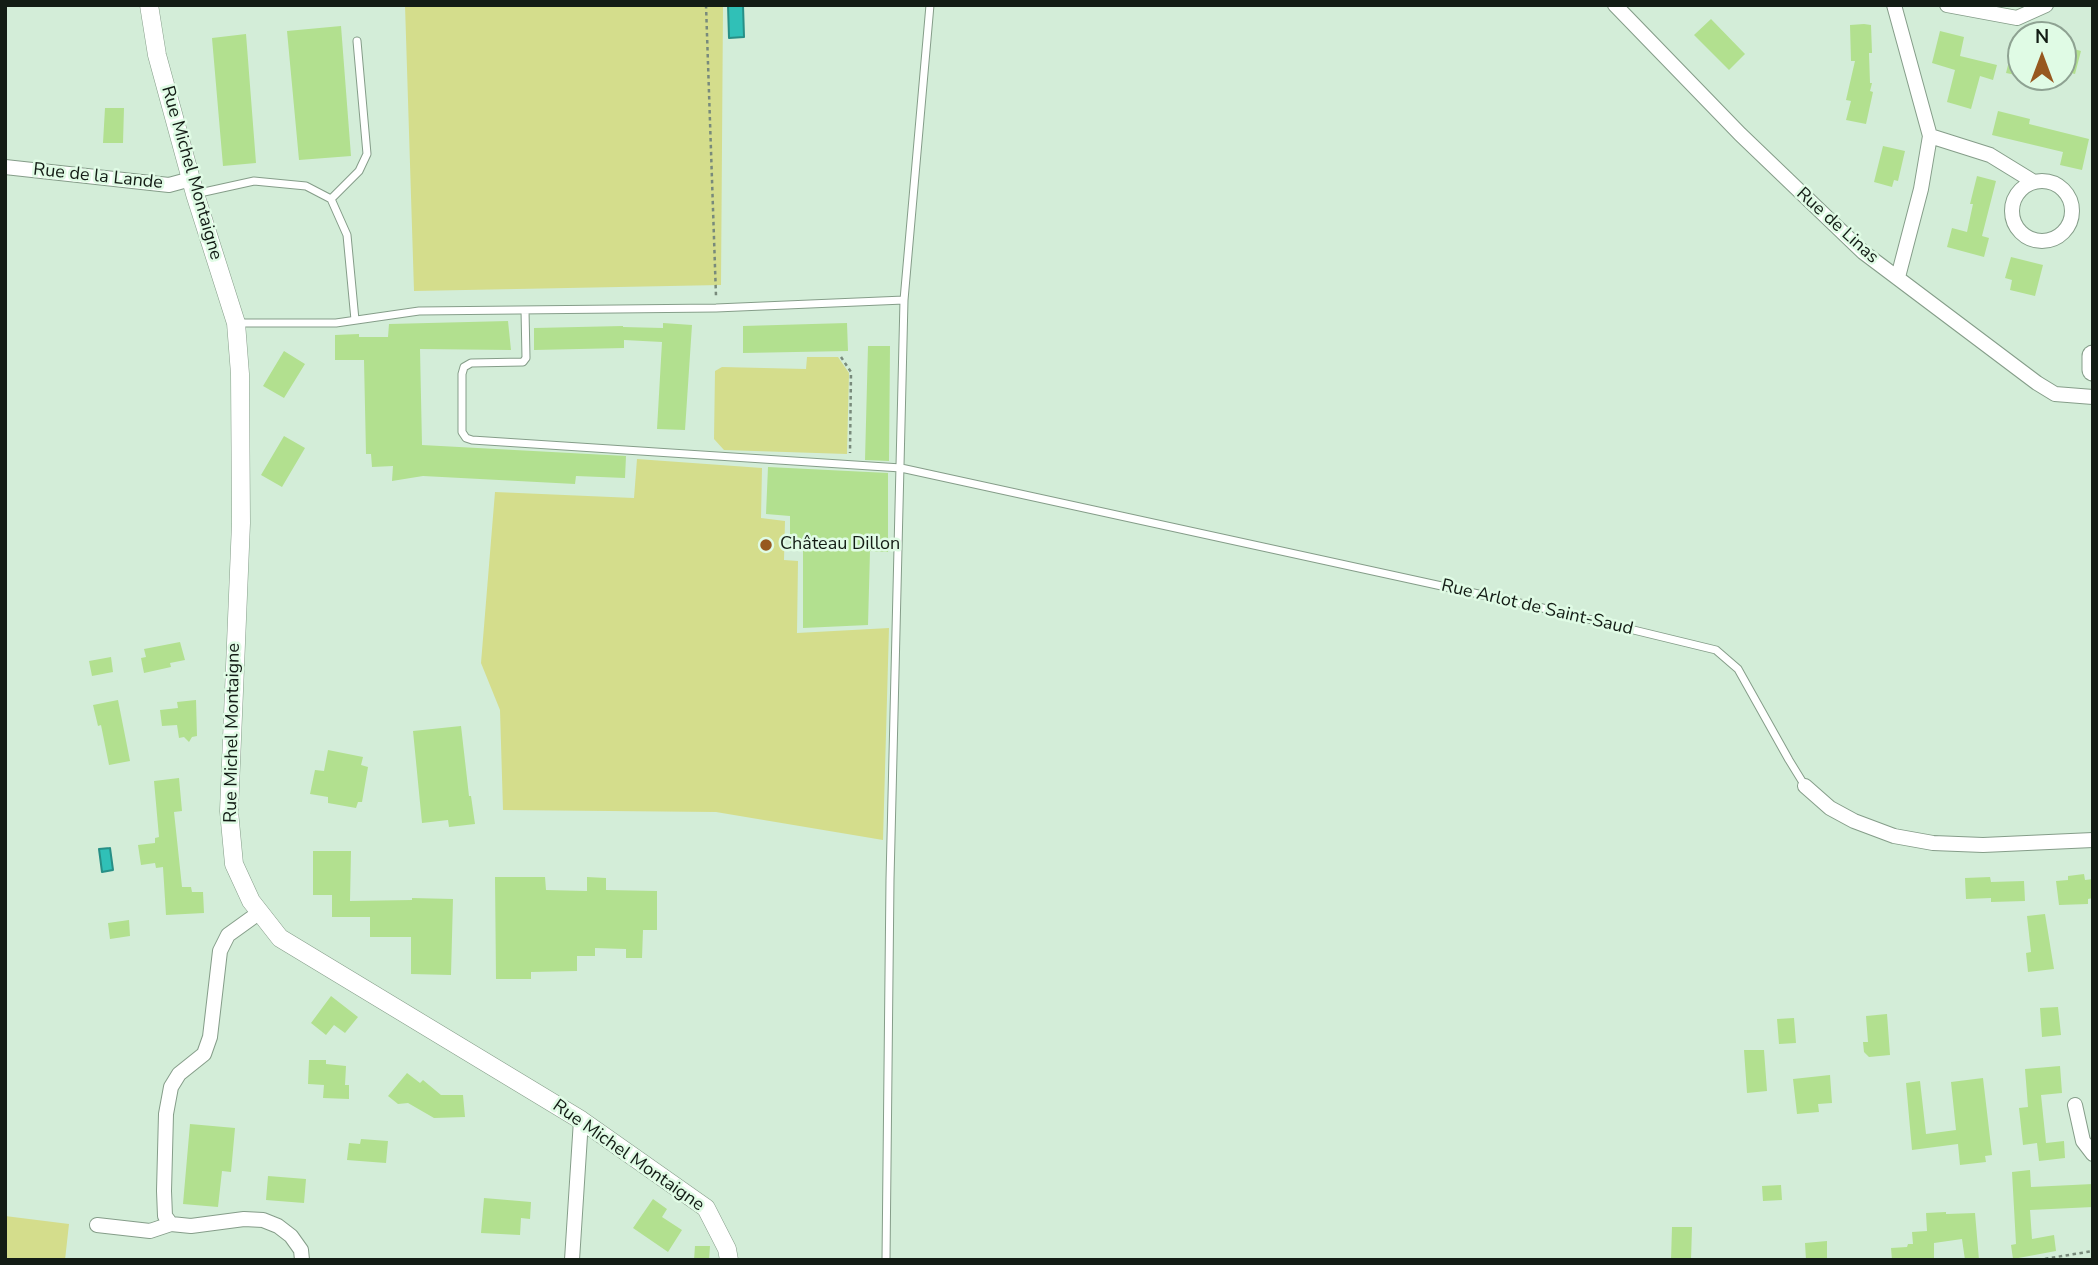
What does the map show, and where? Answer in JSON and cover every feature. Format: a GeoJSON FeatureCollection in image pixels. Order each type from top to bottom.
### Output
{"type":"FeatureCollection","features":[{"type":"Feature","properties":{"kind":"main road"},"geometry":{"type":"LineString","coordinates":[[2093,356],[2093,370]]}},
{"type":"Feature","properties":{"kind":"street","name":"Rue Michel Montaigne"},"geometry":{"type":"LineString","coordinates":[[149,5],[157,55],[193,187],[236,323],[240,374],[241,523],[229,811],[234,864],[251,901],[279,939],[581,1120],[706,1208],[723,1239],[729,1260]]}},
{"type":"Feature","properties":{"kind":"street","name":"Rue de Linas"},"geometry":{"type":"LineString","coordinates":[[1615,5],[1863,252],[2037,383],[2055,394],[2093,397]]}},
{"type":"Feature","properties":{"kind":"street"},"geometry":{"type":"LineString","coordinates":[[1894,5],[1930,136],[1921,189],[1898,277]]}},
{"type":"Feature","properties":{"kind":"street"},"geometry":{"type":"LineString","coordinates":[[1947,5],[2017,18],[2046,5]]}},
{"type":"Feature","properties":{"kind":"street"},"geometry":{"type":"LineString","coordinates":[[1930,136],[1990,155],[2034,182],[2043,181],[2060,187],[2071,203],[2072,212],[2065,230],[2050,240],[2040,241],[2023,235],[2012,219],[2013,201],[2025,186],[2034,182]]}},
{"type":"Feature","properties":{"kind":"street","name":"Rue de la Lande"},"geometry":{"type":"LineString","coordinates":[[5,167],[193,187]]}},
{"type":"Feature","properties":{"kind":"street","name":"Rue Arlot de Saint-Saud"},"geometry":{"type":"LineString","coordinates":[[1805,786],[1830,808],[1854,821],[1895,836],[1933,844],[1983,845],[2093,840]]}},
{"type":"Feature","properties":{"kind":"street"},"geometry":{"type":"LineString","coordinates":[[171,1224],[165,1216],[164,1191],[166,1114],[171,1087],[179,1074],[204,1054],[210,1037],[220,951],[228,935],[260,912]]}},
{"type":"Feature","properties":{"kind":"street"},"geometry":{"type":"LineString","coordinates":[[2075,1105],[2083,1141],[2093,1154]]}},
{"type":"Feature","properties":{"kind":"street"},"geometry":{"type":"LineString","coordinates":[[572,1260],[581,1120]]}},
{"type":"Feature","properties":{"kind":"street"},"geometry":{"type":"LineString","coordinates":[[97,1225],[150,1231],[171,1224],[191,1226],[244,1219],[263,1220],[278,1226],[291,1236],[301,1250],[302,1260]]}},
{"type":"Feature","properties":{"kind":"lane"},"geometry":{"type":"LineString","coordinates":[[886,1260],[890,879],[904,300],[930,5]]}},
{"type":"Feature","properties":{"kind":"lane"},"geometry":{"type":"LineString","coordinates":[[331,199],[359,171],[367,154],[357,41]]}},
{"type":"Feature","properties":{"kind":"lane"},"geometry":{"type":"LineString","coordinates":[[193,187],[254,181],[306,186],[331,199],[347,235],[355,320]]}},
{"type":"Feature","properties":{"kind":"lane"},"geometry":{"type":"LineString","coordinates":[[236,323],[336,323],[419,311],[716,307],[904,300]]}},
{"type":"Feature","properties":{"kind":"lane","name":"Rue Arlot de Saint-Saud"},"geometry":{"type":"LineString","coordinates":[[525,310],[526,358],[523,362],[471,363],[464,367],[462,432],[466,438],[901,468],[1547,609],[1716,650],[1738,669],[1805,786]]}},
{"type":"Feature","properties":{"kind":"path"},"geometry":{"type":"LineString","coordinates":[[706,5],[716,307]]}},
{"type":"Feature","properties":{"kind":"path"},"geometry":{"type":"LineString","coordinates":[[841,357],[851,372],[849,464]]}},
{"type":"Feature","properties":{"kind":"path"},"geometry":{"type":"LineString","coordinates":[[2038,1260],[2093,1251]]}},
{"type":"Feature","properties":{"kind":"green space"},"geometry":{"type":"Polygon","coordinates":[[[405,5],[723,5],[721,285],[414,291],[405,5]]]}},
{"type":"Feature","properties":{"kind":"green space"},"geometry":{"type":"Polygon","coordinates":[[[807,357],[838,357],[849,373],[847,454],[724,450],[714,439],[715,371],[722,367],[806,369],[807,357]]]}},
{"type":"Feature","properties":{"kind":"green space"},"geometry":{"type":"Polygon","coordinates":[[[637,459],[762,468],[761,518],[785,521],[784,560],[798,561],[797,633],[889,628],[883,840],[716,812],[503,810],[500,710],[481,663],[495,492],[634,498],[637,459]]]}},
{"type":"Feature","properties":{"kind":"green space"},"geometry":{"type":"Polygon","coordinates":[[[5,1216],[69,1224],[65,1260],[5,1260],[5,1216]]]}},
{"type":"Feature","properties":{"kind":"water"},"geometry":{"type":"Polygon","coordinates":[[[728,5],[743,5],[744,37],[729,38],[728,5]]]}},
{"type":"Feature","properties":{"kind":"water"},"geometry":{"type":"Polygon","coordinates":[[[110,848],[113,870],[102,872],[99,849],[110,848]]]}},
{"type":"Feature","properties":{"kind":"building"},"geometry":{"type":"Polygon","coordinates":[[[1711,19],[1745,54],[1729,70],[1694,35],[1711,19]]]}},
{"type":"Feature","properties":{"kind":"building"},"geometry":{"type":"Polygon","coordinates":[[[1850,25],[1871,25],[1870,91],[1873,92],[1866,124],[1846,120],[1851,101],[1846,100],[1855,61],[1851,61],[1850,25]]]}},
{"type":"Feature","properties":{"kind":"building"},"geometry":{"type":"Polygon","coordinates":[[[341,26],[351,156],[299,160],[287,31],[341,26]]]}},
{"type":"Feature","properties":{"kind":"building"},"geometry":{"type":"Polygon","coordinates":[[[1940,31],[1964,37],[1960,56],[1997,65],[1993,80],[1980,76],[1971,109],[1947,102],[1955,70],[1932,63],[1940,31]]]}},
{"type":"Feature","properties":{"kind":"building"},"geometry":{"type":"Polygon","coordinates":[[[246,34],[256,163],[223,166],[212,38],[246,34]]]}},
{"type":"Feature","properties":{"kind":"building"},"geometry":{"type":"Polygon","coordinates":[[[2077,50],[2081,51],[2077,66],[2077,50]]]}},
{"type":"Feature","properties":{"kind":"building"},"geometry":{"type":"Polygon","coordinates":[[[105,108],[124,108],[123,143],[103,143],[105,108]]]}},
{"type":"Feature","properties":{"kind":"building"},"geometry":{"type":"Polygon","coordinates":[[[1998,111],[2030,119],[2029,124],[2089,139],[2082,170],[2060,165],[2063,152],[1992,135],[1998,111]]]}},
{"type":"Feature","properties":{"kind":"building"},"geometry":{"type":"Polygon","coordinates":[[[1883,146],[1905,151],[1898,181],[1894,180],[1892,187],[1874,182],[1883,146]]]}},
{"type":"Feature","properties":{"kind":"building"},"geometry":{"type":"Polygon","coordinates":[[[1977,176],[1996,181],[1982,236],[1989,238],[1984,257],[1947,247],[1952,228],[1967,232],[1977,176]]]}},
{"type":"Feature","properties":{"kind":"building"},"geometry":{"type":"Polygon","coordinates":[[[2011,257],[2043,265],[2035,296],[2010,290],[2012,280],[2005,278],[2011,257]]]}},
{"type":"Feature","properties":{"kind":"building"},"geometry":{"type":"Polygon","coordinates":[[[508,321],[511,350],[420,349],[422,445],[626,456],[625,478],[576,476],[575,484],[423,476],[392,481],[393,466],[372,467],[371,454],[366,454],[364,360],[335,360],[335,335],[388,337],[389,324],[508,321]]]}},
{"type":"Feature","properties":{"kind":"building"},"geometry":{"type":"Polygon","coordinates":[[[663,323],[692,325],[685,430],[657,429],[662,342],[624,340],[624,348],[534,350],[534,328],[663,328],[663,323]]]}},
{"type":"Feature","properties":{"kind":"building"},"geometry":{"type":"Polygon","coordinates":[[[847,323],[848,351],[743,353],[743,326],[847,323]]]}},
{"type":"Feature","properties":{"kind":"building"},"geometry":{"type":"Polygon","coordinates":[[[868,346],[890,346],[889,461],[865,460],[868,346]]]}},
{"type":"Feature","properties":{"kind":"building"},"geometry":{"type":"Polygon","coordinates":[[[284,351],[305,364],[284,398],[263,386],[284,351]]]}},
{"type":"Feature","properties":{"kind":"building"},"geometry":{"type":"Polygon","coordinates":[[[284,436],[305,448],[282,487],[261,475],[284,436]]]}},
{"type":"Feature","properties":{"kind":"building"},"geometry":{"type":"Polygon","coordinates":[[[768,467],[888,473],[888,552],[870,551],[868,625],[803,628],[803,550],[790,549],[790,516],[766,514],[768,467]]]}},
{"type":"Feature","properties":{"kind":"building"},"geometry":{"type":"Polygon","coordinates":[[[180,642],[185,660],[170,663],[171,667],[144,673],[141,658],[146,657],[144,649],[180,642]]]}},
{"type":"Feature","properties":{"kind":"building"},"geometry":{"type":"Polygon","coordinates":[[[111,657],[113,672],[92,676],[89,661],[111,657]]]}},
{"type":"Feature","properties":{"kind":"building"},"geometry":{"type":"Polygon","coordinates":[[[118,700],[130,761],[109,765],[101,725],[98,726],[93,705],[118,700]]]}},
{"type":"Feature","properties":{"kind":"building"},"geometry":{"type":"Polygon","coordinates":[[[196,700],[197,736],[192,737],[189,742],[184,737],[179,738],[177,725],[162,726],[160,710],[178,708],[177,702],[196,700]]]}},
{"type":"Feature","properties":{"kind":"building"},"geometry":{"type":"Polygon","coordinates":[[[461,726],[475,824],[449,827],[448,820],[422,823],[413,731],[461,726]]]}},
{"type":"Feature","properties":{"kind":"building"},"geometry":{"type":"Polygon","coordinates":[[[328,750],[363,757],[361,765],[368,767],[362,802],[358,802],[356,808],[328,803],[328,797],[310,794],[315,770],[324,771],[328,750]]]}},
{"type":"Feature","properties":{"kind":"building"},"geometry":{"type":"Polygon","coordinates":[[[179,778],[182,811],[174,812],[182,887],[191,887],[192,892],[203,892],[204,913],[166,915],[163,867],[156,868],[155,863],[141,865],[138,845],[155,843],[155,838],[159,837],[154,781],[179,778]]]}},
{"type":"Feature","properties":{"kind":"building"},"geometry":{"type":"Polygon","coordinates":[[[313,851],[351,851],[350,901],[453,899],[451,975],[411,974],[411,937],[370,937],[370,917],[332,917],[332,895],[313,895],[313,851]]]}},
{"type":"Feature","properties":{"kind":"building"},"geometry":{"type":"Polygon","coordinates":[[[2084,874],[2085,880],[2093,879],[2093,898],[2088,899],[2088,904],[2059,905],[2056,881],[2084,874]]]}},
{"type":"Feature","properties":{"kind":"building"},"geometry":{"type":"Polygon","coordinates":[[[495,877],[545,877],[546,890],[587,891],[587,877],[606,878],[606,890],[657,891],[657,930],[643,930],[642,958],[626,958],[626,949],[595,948],[595,956],[577,956],[577,971],[531,972],[531,979],[496,979],[495,877]]]}},
{"type":"Feature","properties":{"kind":"building"},"geometry":{"type":"Polygon","coordinates":[[[1990,877],[1991,882],[2024,881],[2025,901],[1991,902],[1991,898],[1966,899],[1965,878],[1990,877]]]}},
{"type":"Feature","properties":{"kind":"building"},"geometry":{"type":"Polygon","coordinates":[[[2045,914],[2054,969],[2028,972],[2026,953],[2031,952],[2027,916],[2045,914]]]}},
{"type":"Feature","properties":{"kind":"building"},"geometry":{"type":"Polygon","coordinates":[[[129,920],[130,936],[110,939],[108,923],[129,920]]]}},
{"type":"Feature","properties":{"kind":"building"},"geometry":{"type":"Polygon","coordinates":[[[331,996],[358,1017],[345,1033],[334,1025],[326,1035],[311,1023],[331,996]]]}},
{"type":"Feature","properties":{"kind":"building"},"geometry":{"type":"Polygon","coordinates":[[[2058,1007],[2061,1035],[2042,1037],[2040,1008],[2058,1007]]]}},
{"type":"Feature","properties":{"kind":"building"},"geometry":{"type":"Polygon","coordinates":[[[1887,1014],[1890,1055],[1869,1057],[1864,1052],[1863,1042],[1868,1042],[1866,1016],[1887,1014]]]}},
{"type":"Feature","properties":{"kind":"building"},"geometry":{"type":"Polygon","coordinates":[[[1794,1018],[1796,1043],[1779,1044],[1777,1019],[1794,1018]]]}},
{"type":"Feature","properties":{"kind":"building"},"geometry":{"type":"Polygon","coordinates":[[[1744,1050],[1764,1050],[1767,1091],[1747,1093],[1744,1050]]]}},
{"type":"Feature","properties":{"kind":"building"},"geometry":{"type":"Polygon","coordinates":[[[309,1060],[326,1060],[326,1064],[346,1066],[345,1085],[349,1085],[349,1099],[323,1098],[324,1085],[308,1084],[309,1060]]]}},
{"type":"Feature","properties":{"kind":"building"},"geometry":{"type":"Polygon","coordinates":[[[2060,1066],[2062,1093],[2041,1095],[2046,1143],[2064,1141],[2065,1158],[2039,1161],[2037,1143],[2023,1145],[2019,1108],[2028,1107],[2025,1069],[2060,1066]]]}},
{"type":"Feature","properties":{"kind":"building"},"geometry":{"type":"Polygon","coordinates":[[[407,1073],[420,1083],[423,1080],[441,1095],[463,1095],[465,1117],[434,1118],[408,1103],[398,1104],[388,1096],[407,1073]]]}},
{"type":"Feature","properties":{"kind":"building"},"geometry":{"type":"Polygon","coordinates":[[[1830,1075],[1832,1103],[1818,1104],[1819,1112],[1797,1114],[1793,1079],[1830,1075]]]}},
{"type":"Feature","properties":{"kind":"building"},"geometry":{"type":"Polygon","coordinates":[[[1983,1078],[1992,1155],[1985,1156],[1986,1162],[1960,1165],[1958,1144],[1912,1150],[1906,1083],[1920,1081],[1926,1134],[1956,1130],[1951,1082],[1983,1078]]]}},
{"type":"Feature","properties":{"kind":"building"},"geometry":{"type":"Polygon","coordinates":[[[190,1124],[235,1128],[231,1172],[222,1171],[218,1207],[183,1204],[190,1124]]]}},
{"type":"Feature","properties":{"kind":"building"},"geometry":{"type":"Polygon","coordinates":[[[361,1139],[388,1141],[386,1163],[347,1160],[349,1143],[360,1144],[361,1139]]]}},
{"type":"Feature","properties":{"kind":"building"},"geometry":{"type":"Polygon","coordinates":[[[2030,1170],[2031,1187],[2093,1184],[2093,1207],[2030,1210],[2032,1239],[2054,1235],[2056,1251],[2013,1259],[2011,1245],[2016,1244],[2012,1172],[2030,1170]]]}},
{"type":"Feature","properties":{"kind":"building"},"geometry":{"type":"Polygon","coordinates":[[[268,1176],[306,1179],[304,1203],[266,1200],[268,1176]]]}},
{"type":"Feature","properties":{"kind":"building"},"geometry":{"type":"Polygon","coordinates":[[[1781,1185],[1782,1200],[1763,1201],[1762,1186],[1781,1185]]]}},
{"type":"Feature","properties":{"kind":"building"},"geometry":{"type":"Polygon","coordinates":[[[484,1198],[531,1202],[530,1219],[521,1218],[520,1235],[481,1233],[484,1198]]]}},
{"type":"Feature","properties":{"kind":"building"},"geometry":{"type":"Polygon","coordinates":[[[653,1199],[667,1209],[662,1217],[682,1230],[668,1252],[633,1228],[653,1199]]]}},
{"type":"Feature","properties":{"kind":"building"},"geometry":{"type":"Polygon","coordinates":[[[1926,1213],[1975,1213],[1979,1260],[1965,1260],[1962,1239],[1934,1243],[1934,1260],[1892,1260],[1891,1248],[1907,1247],[1908,1244],[1913,1244],[1912,1232],[1927,1231],[1926,1213]]]}},
{"type":"Feature","properties":{"kind":"building"},"geometry":{"type":"Polygon","coordinates":[[[1672,1227],[1692,1227],[1691,1260],[1671,1260],[1672,1227]]]}},
{"type":"Feature","properties":{"kind":"building"},"geometry":{"type":"Polygon","coordinates":[[[1827,1241],[1827,1260],[1806,1260],[1805,1243],[1827,1241]]]}},
{"type":"Feature","properties":{"kind":"building"},"geometry":{"type":"Polygon","coordinates":[[[695,1246],[710,1246],[709,1260],[694,1260],[695,1246]]]}},
{"type":"Feature","properties":{"kind":"place","name":"Château Dillon"},"geometry":{"type":"Point","coordinates":[766,545]}}]}
